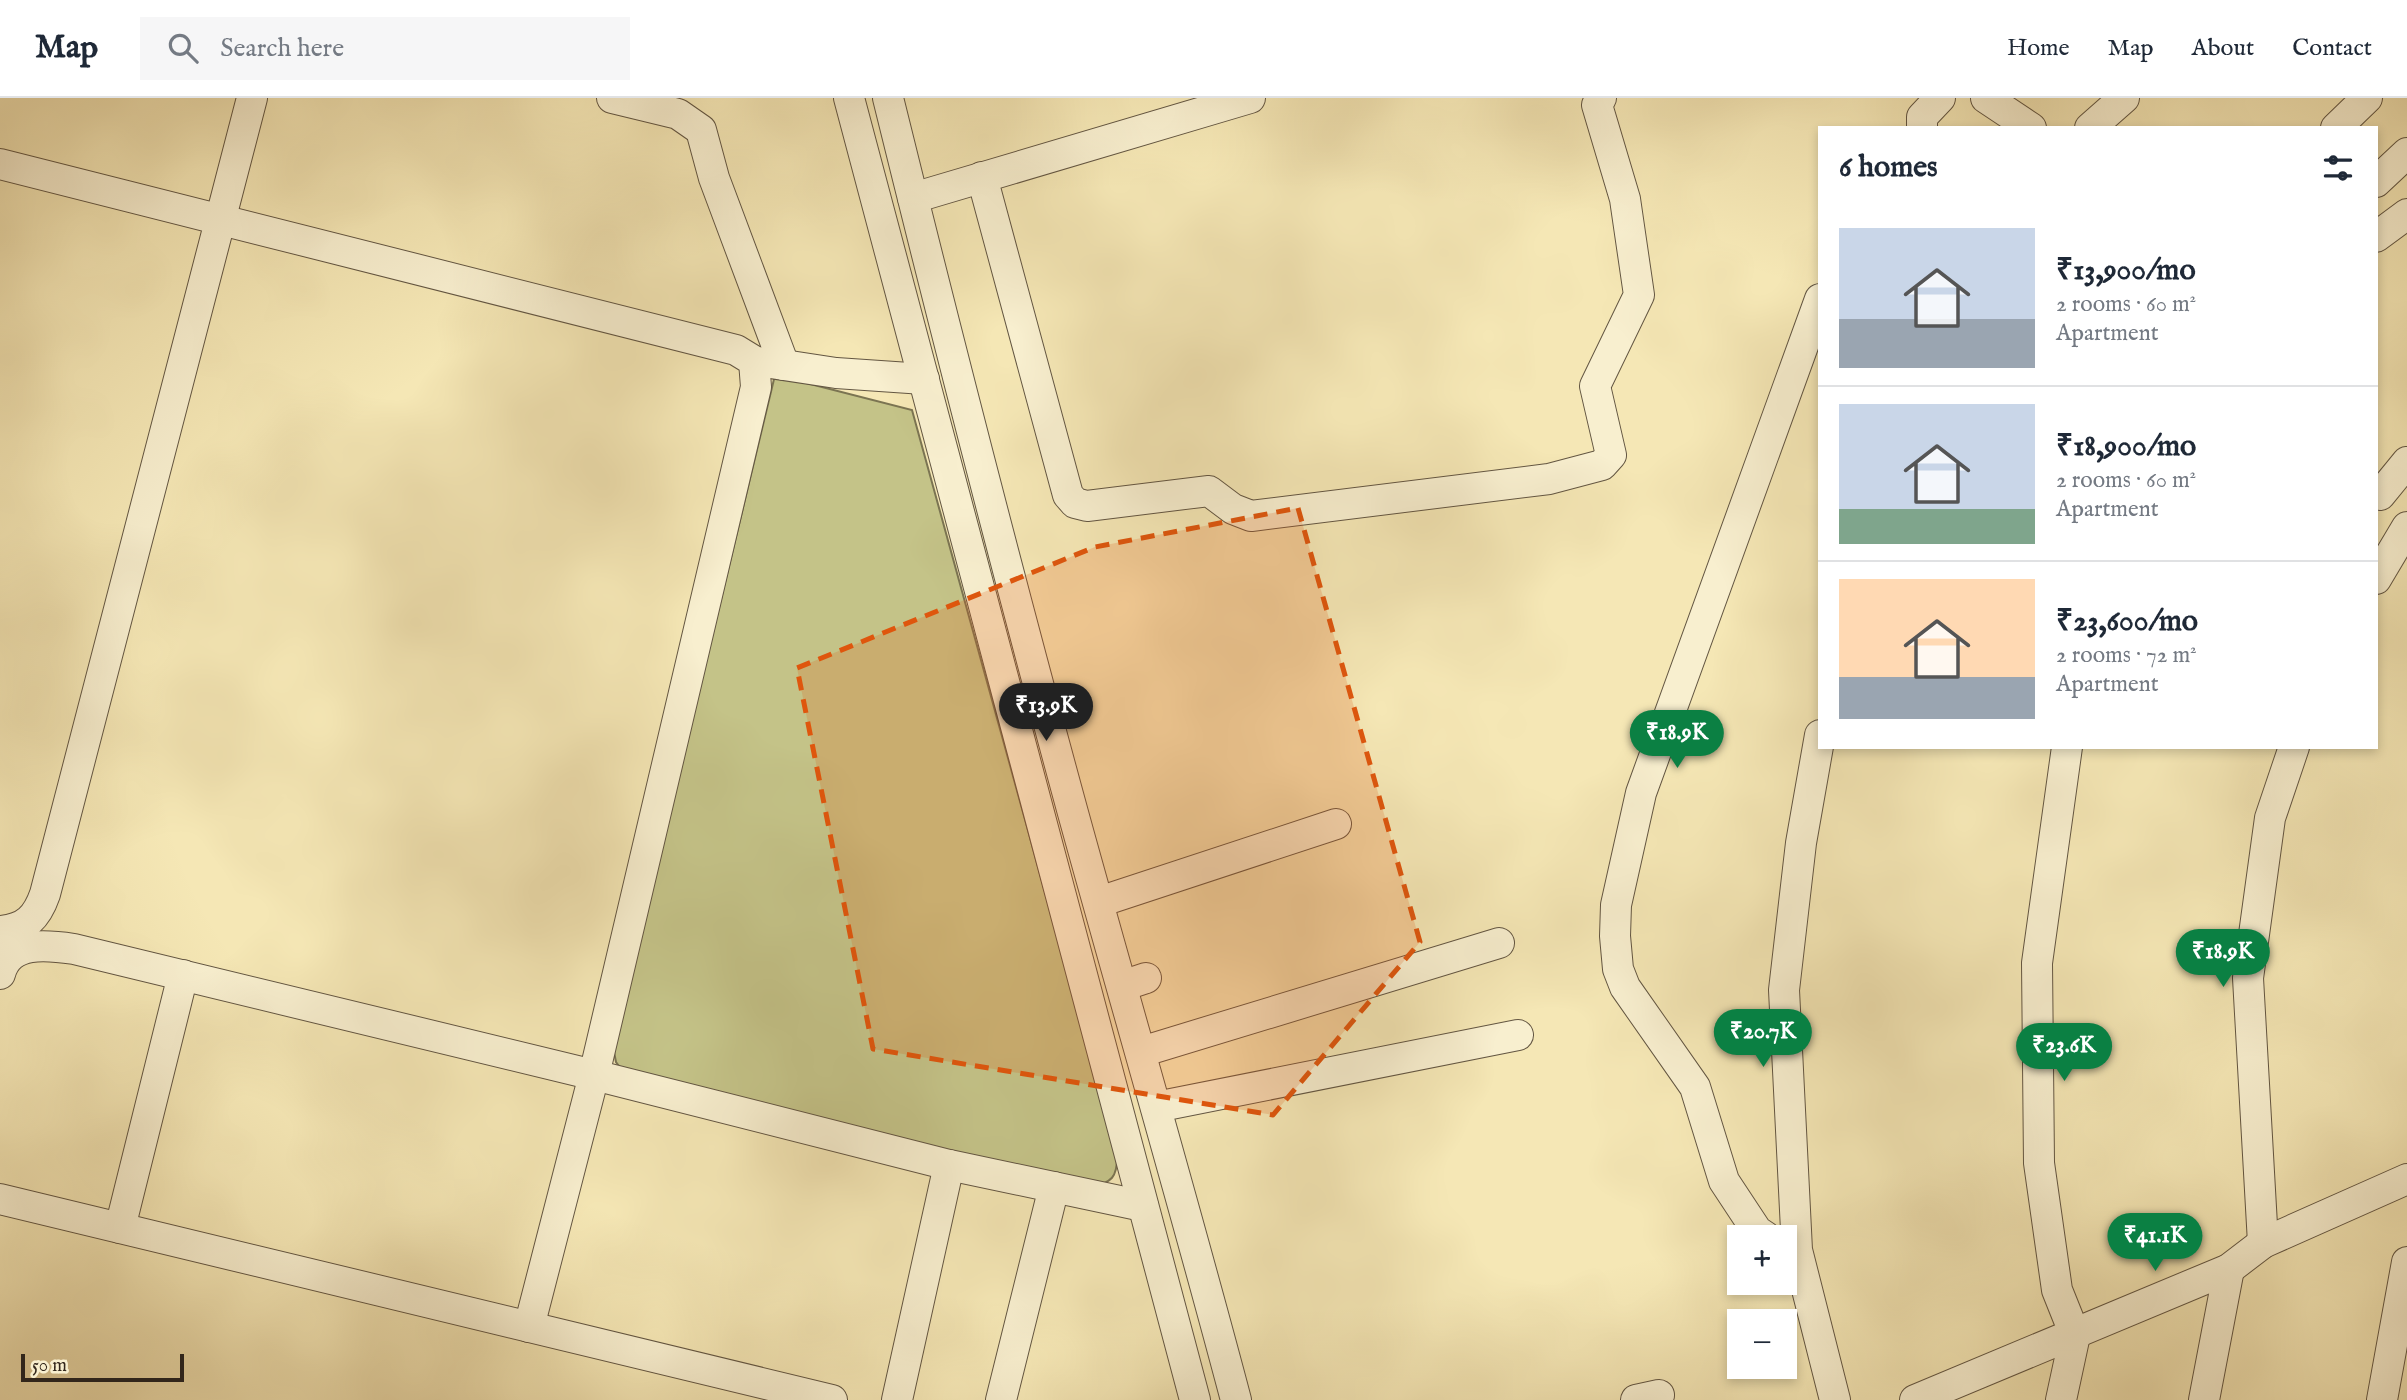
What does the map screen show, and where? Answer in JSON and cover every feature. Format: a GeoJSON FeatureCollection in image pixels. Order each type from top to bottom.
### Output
{"type":"FeatureCollection","features":[{"type":"Feature","properties":{"kind":"street"},"geometry":{"type":"LineString","coordinates":[[0,931],[13,930],[38,914],[45,894],[252,98]]}},
{"type":"Feature","properties":{"kind":"street"},"geometry":{"type":"LineString","coordinates":[[612,98],[678,114],[701,130],[714,178],[784,365]]}},
{"type":"Feature","properties":{"kind":"street"},"geometry":{"type":"LineString","coordinates":[[849,98],[1195,1400]]}},
{"type":"Feature","properties":{"kind":"street"},"geometry":{"type":"LineString","coordinates":[[888,98],[943,323],[1098,902],[1134,982],[1141,1052],[1236,1400]]}},
{"type":"Feature","properties":{"kind":"street"},"geometry":{"type":"LineString","coordinates":[[913,198],[1250,98]]}},
{"type":"Feature","properties":{"kind":"street"},"geometry":{"type":"LineString","coordinates":[[982,177],[1068,495],[1075,503],[1087,506],[1209,491],[1233,509],[1251,516],[1535,481],[1602,465],[1611,455],[1595,386],[1639,295],[1625,199],[1597,105],[1601,98]]}},
{"type":"Feature","properties":{"kind":"street"},"geometry":{"type":"LineString","coordinates":[[1922,126],[1922,117],[1940,98]]}},
{"type":"Feature","properties":{"kind":"street"},"geometry":{"type":"LineString","coordinates":[[1986,98],[2028,126]]}},
{"type":"Feature","properties":{"kind":"street"},"geometry":{"type":"LineString","coordinates":[[2092,126],[2124,98]]}},
{"type":"Feature","properties":{"kind":"street"},"geometry":{"type":"LineString","coordinates":[[2338,126],[2367,98]]}},
{"type":"Feature","properties":{"kind":"street"},"geometry":{"type":"LineString","coordinates":[[2378,180],[2407,153]]}},
{"type":"Feature","properties":{"kind":"street"},"geometry":{"type":"LineString","coordinates":[[0,164],[736,350],[754,361],[836,373],[924,379]]}},
{"type":"Feature","properties":{"kind":"street"},"geometry":{"type":"LineString","coordinates":[[2378,236],[2407,214]]}},
{"type":"Feature","properties":{"kind":"street"},"geometry":{"type":"LineString","coordinates":[[1753,1225],[1724,1181],[1695,1087],[1625,987],[1618,969],[1616,905],[1641,793],[1818,305]]}},
{"type":"Feature","properties":{"kind":"street"},"geometry":{"type":"LineString","coordinates":[[529,1327],[594,1075],[757,387],[754,361]]}},
{"type":"Feature","properties":{"kind":"street"},"geometry":{"type":"LineString","coordinates":[[2407,462],[2378,494],[2407,520]]}},
{"type":"Feature","properties":{"kind":"street"},"geometry":{"type":"LineString","coordinates":[[2378,576],[2407,527]]}},
{"type":"Feature","properties":{"kind":"street"},"geometry":{"type":"LineString","coordinates":[[1015,722],[1046,713]]}},
{"type":"Feature","properties":{"kind":"street"},"geometry":{"type":"LineString","coordinates":[[1790,1225],[1784,990],[1801,843],[1818,746]]}},
{"type":"Feature","properties":{"kind":"street"},"geometry":{"type":"LineString","coordinates":[[2061,1400],[2075,1335],[2057,1290],[2039,1163],[2037,963],[2067,749]]}},
{"type":"Feature","properties":{"kind":"street"},"geometry":{"type":"LineString","coordinates":[[2263,1243],[2248,978],[2270,818],[2293,749]]}},
{"type":"Feature","properties":{"kind":"street"},"geometry":{"type":"LineString","coordinates":[[1098,902],[1336,824]]}},
{"type":"Feature","properties":{"kind":"street"},"geometry":{"type":"LineString","coordinates":[[1141,1052],[1499,943]]}},
{"type":"Feature","properties":{"kind":"street"},"geometry":{"type":"LineString","coordinates":[[0,974],[3,963],[12,954],[28,947],[43,944],[74,949],[594,1075],[949,1165],[1143,1206]]}},
{"type":"Feature","properties":{"kind":"street"},"geometry":{"type":"LineString","coordinates":[[120,1228],[183,975]]}},
{"type":"Feature","properties":{"kind":"street"},"geometry":{"type":"LineString","coordinates":[[1156,1107],[1517,1035]]}},
{"type":"Feature","properties":{"kind":"street"},"geometry":{"type":"LineString","coordinates":[[897,1400],[949,1165]]}},
{"type":"Feature","properties":{"kind":"street"},"geometry":{"type":"LineString","coordinates":[[1915,1400],[2229,1269],[2263,1243],[2407,1178]]}},
{"type":"Feature","properties":{"kind":"street"},"geometry":{"type":"LineString","coordinates":[[1000,1400],[1054,1187]]}},
{"type":"Feature","properties":{"kind":"street"},"geometry":{"type":"LineString","coordinates":[[0,1199],[832,1400]]}},
{"type":"Feature","properties":{"kind":"street"},"geometry":{"type":"LineString","coordinates":[[2382,1400],[2407,1262]]}},
{"type":"Feature","properties":{"kind":"street"},"geometry":{"type":"LineString","coordinates":[[1797,1269],[1835,1400]]}},
{"type":"Feature","properties":{"kind":"street"},"geometry":{"type":"LineString","coordinates":[[2204,1400],[2229,1269]]}},
{"type":"Feature","properties":{"kind":"highlighted area"},"geometry":{"type":"Polygon","coordinates":[[[1298,508],[1420,942],[1273,1115],[873,1049],[797,668],[1095,547],[1298,508]]]}},
{"type":"Feature","properties":{"kind":"shaded area"},"geometry":{"type":"Polygon","coordinates":[[[775,375],[912,410],[1117,1153],[1115,1174],[1103,1184],[1089,1189],[624,1073],[616,1062],[613,1047],[775,375]]]}}]}
